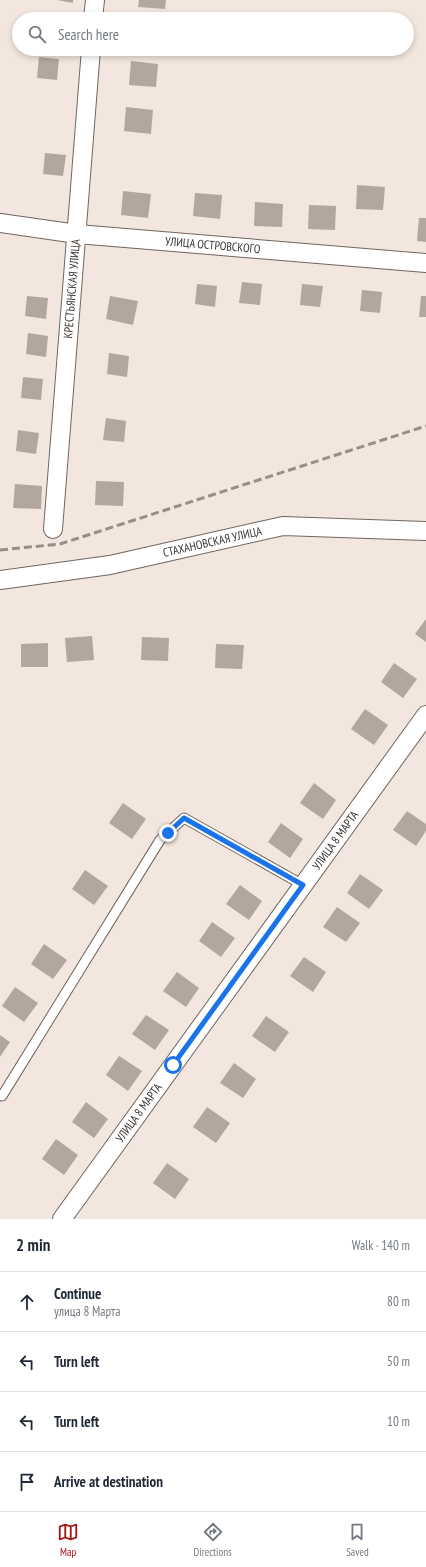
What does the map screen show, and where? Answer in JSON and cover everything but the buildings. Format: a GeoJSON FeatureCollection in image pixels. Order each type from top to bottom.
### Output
{"type":"FeatureCollection","features":[{"type":"Feature","properties":{"kind":"street"},"geometry":{"type":"LineString","coordinates":[[94,12],[95,0]]}},
{"type":"Feature","properties":{"kind":"street","name":"КРЕСТЬЯНСКАЯ УЛИЦА"},"geometry":{"type":"LineString","coordinates":[[53,529],[90,56]]}},
{"type":"Feature","properties":{"kind":"street","name":"УЛИЦА ОСТРОВСКОГО"},"geometry":{"type":"LineString","coordinates":[[0,223],[77,234],[426,263]]}},
{"type":"Feature","properties":{"kind":"street","name":"СТАХАНОВСКАЯ УЛИЦА"},"geometry":{"type":"LineString","coordinates":[[0,580],[110,565],[283,526],[426,530]]}},
{"type":"Feature","properties":{"kind":"street","name":"УЛИЦА 8 МАРТА"},"geometry":{"type":"LineString","coordinates":[[62,1219],[426,715]]}},
{"type":"Feature","properties":{"kind":"lane"},"geometry":{"type":"LineString","coordinates":[[2,1096],[160,840],[184,818],[303,885]]}},
{"type":"Feature","properties":{"kind":"railway"},"geometry":{"type":"LineString","coordinates":[[0,550],[60,544],[426,426]]}},
{"type":"Feature","properties":{"kind":"route"},"geometry":{"type":"LineString","coordinates":[[168,833],[184,818],[303,885],[173,1065]]}}]}
